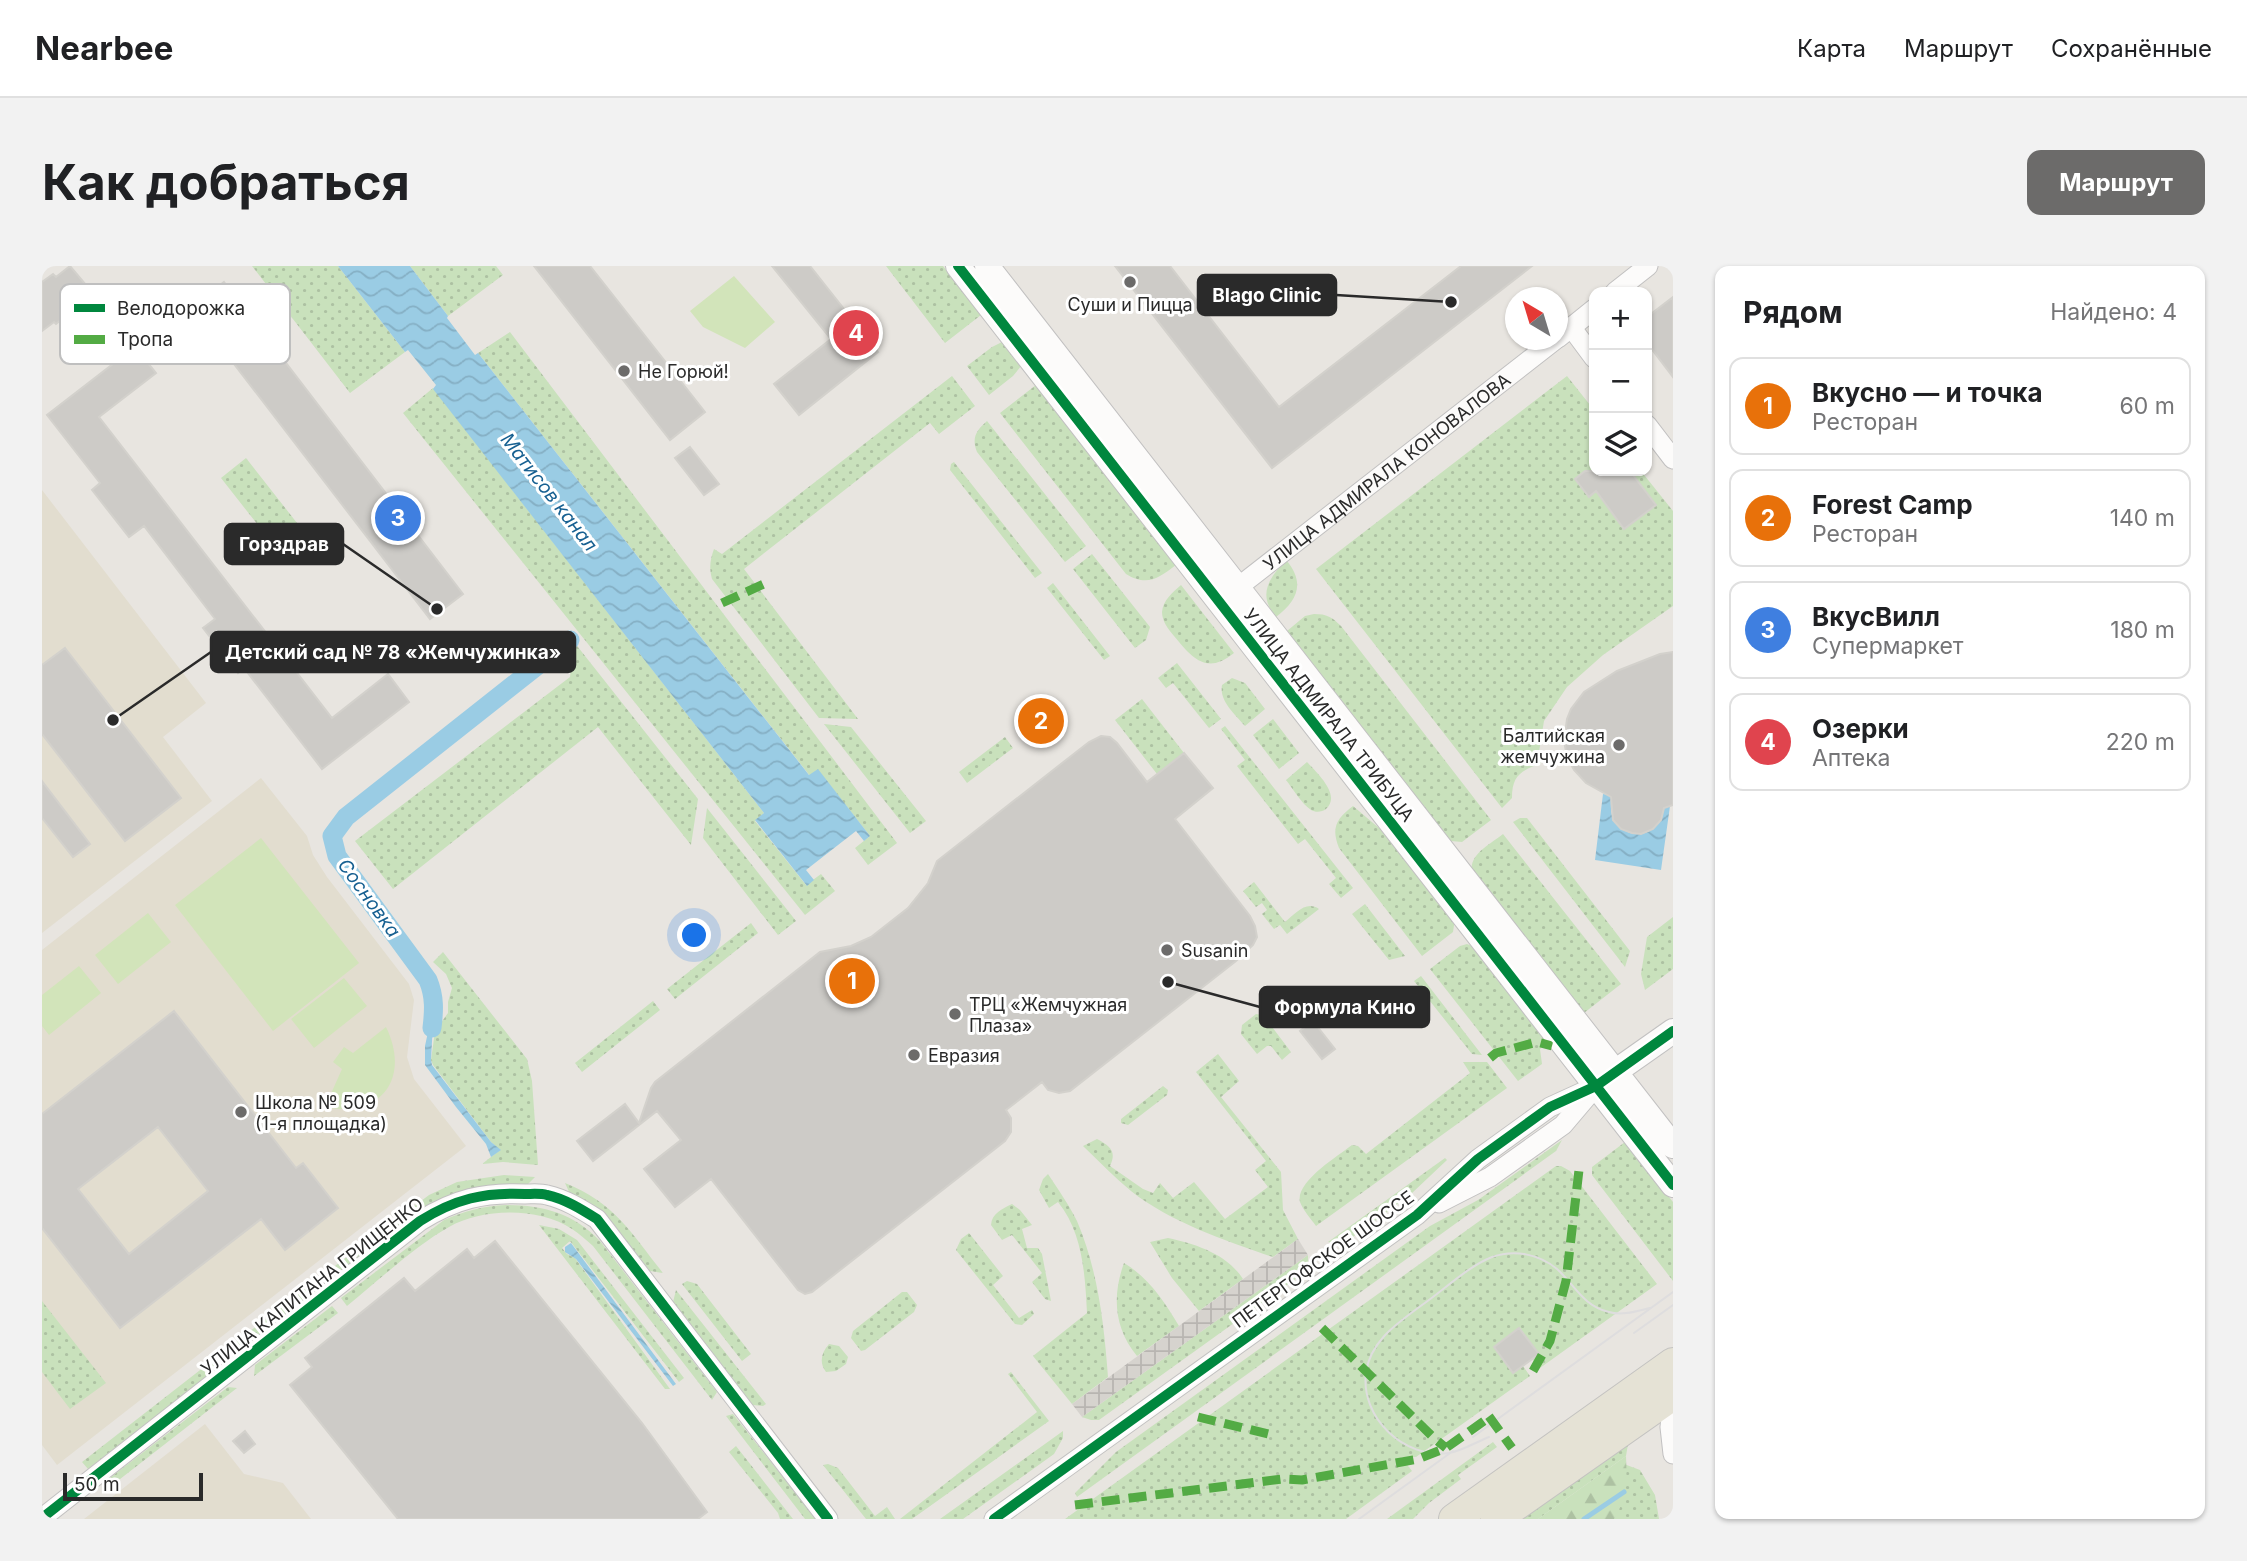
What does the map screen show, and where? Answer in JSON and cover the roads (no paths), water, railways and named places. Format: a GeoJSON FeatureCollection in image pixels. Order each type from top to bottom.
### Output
{"type":"FeatureCollection","features":[{"type":"Feature","properties":{"kind":"main road"},"geometry":{"type":"LineString","coordinates":[[1454,1519],[1673,1363]]}},
{"type":"Feature","properties":{"kind":"main road"},"geometry":{"type":"LineString","coordinates":[[1496,1519],[1673,1395]]}},
{"type":"Feature","properties":{"kind":"street","name":"УЛИЦА АДМИРАЛА ТРИБУЦА"},"geometry":{"type":"LineString","coordinates":[[958,266],[1229,594]]}},
{"type":"Feature","properties":{"kind":"street","name":"УЛИЦА АДМИРАЛА ТРИБУЦА"},"geometry":{"type":"LineString","coordinates":[[987,266],[1229,594],[1606,1079],[1673,1185]]}},
{"type":"Feature","properties":{"kind":"street"},"geometry":{"type":"LineString","coordinates":[[1621,287],[1648,266]]}},
{"type":"Feature","properties":{"kind":"street","name":"УЛИЦА АДМИРАЛА КОНОВАЛОВА"},"geometry":{"type":"LineString","coordinates":[[1568,329],[1589,313]]}},
{"type":"Feature","properties":{"kind":"street"},"geometry":{"type":"LineString","coordinates":[[1568,340],[1589,355]]}},
{"type":"Feature","properties":{"kind":"street","name":"УЛИЦА АДМИРАЛА КОНОВАЛОВА"},"geometry":{"type":"LineString","coordinates":[[1229,594],[1542,350]]}},
{"type":"Feature","properties":{"kind":"street"},"geometry":{"type":"LineString","coordinates":[[1652,432],[1673,459]]}},
{"type":"Feature","properties":{"kind":"street","name":"ПЕТЕРГОФСКОЕ ШОССЕ"},"geometry":{"type":"LineString","coordinates":[[994,1519],[1418,1215],[1478,1159],[1550,1107],[1606,1079],[1673,1031]]}},
{"type":"Feature","properties":{"kind":"street","name":"УЛИЦА АДМИРАЛА ТРИБУЦА"},"geometry":{"type":"LineString","coordinates":[[1606,1079],[1673,1146]]}},
{"type":"Feature","properties":{"kind":"street","name":"УЛИЦА КАПИТАНА ГРИЩЕНКО"},"geometry":{"type":"LineString","coordinates":[[42,1518],[420,1221],[457,1201],[483,1195],[513,1193],[546,1195],[576,1206],[597,1219],[828,1519]]}},
{"type":"Feature","properties":{"kind":"street"},"geometry":{"type":"LineString","coordinates":[[1673,1401],[1670,1427],[1673,1454]]}},
{"type":"Feature","properties":{"kind":"water","name":"Матисов канал"},"geometry":{"type":"Polygon","coordinates":[[[338,266],[410,266],[475,355],[478,353],[809,775],[818,769],[870,836],[864,841],[856,831],[806,870],[814,880],[807,886],[755,820],[764,813],[433,389],[436,385],[408,350],[405,352],[338,266]]]}},
{"type":"Feature","properties":{"kind":"water","name":"Балтийская жемчужина"},"geometry":{"type":"Polygon","coordinates":[[[1603,794],[1611,795],[1613,818],[1619,827],[1629,833],[1641,834],[1651,830],[1665,805],[1670,806],[1661,870],[1595,860],[1603,794]]]}},
{"type":"Feature","properties":{"kind":"water"},"geometry":{"type":"Polygon","coordinates":[[[434,1004],[432,1065],[491,1142],[501,1150],[491,1157],[486,1144],[425,1065],[425,1046],[434,1004]]]}},
{"type":"Feature","properties":{"kind":"water"},"geometry":{"type":"Polygon","coordinates":[[[571,1243],[676,1384],[673,1386],[576,1259],[565,1252],[565,1247],[571,1243]]]}},
{"type":"Feature","properties":{"kind":"waterway","name":"Сосновка"},"geometry":{"type":"LineString","coordinates":[[432,1028],[433,1004],[428,980],[337,856],[332,836],[346,817],[570,640]]}},
{"type":"Feature","properties":{"kind":"waterway"},"geometry":{"type":"LineString","coordinates":[[1584,1519],[1624,1492]]}},
{"type":"Feature","properties":{"kind":"tram line"},"geometry":{"type":"LineString","coordinates":[[1489,1437],[1454,1452],[1432,1453],[1401,1442],[1388,1432],[1370,1405],[1366,1389],[1369,1361],[1387,1333],[1474,1267],[1492,1257],[1509,1253],[1526,1254],[1550,1264],[1586,1300],[1600,1309],[1630,1313],[1650,1308]]}},
{"type":"Feature","properties":{"kind":"tram line"},"geometry":{"type":"LineString","coordinates":[[1473,1437],[1673,1292]]}},
{"type":"Feature","properties":{"kind":"tram line"},"geometry":{"type":"LineString","coordinates":[[1634,1333],[1673,1305]]}},
{"type":"Feature","properties":{"kind":"tram line"},"geometry":{"type":"LineString","coordinates":[[1359,1519],[1453,1451]]}},
{"type":"Feature","properties":{"kind":"place","name":"Суши и Пицца"},"geometry":{"type":"Point","coordinates":[1130,282]}},
{"type":"Feature","properties":{"kind":"place","name":"Blago Clinic"},"geometry":{"type":"Point","coordinates":[1451,302]}},
{"type":"Feature","properties":{"kind":"place","name":"Озерки"},"geometry":{"type":"Point","coordinates":[856,333]}},
{"type":"Feature","properties":{"kind":"place","name":"Не Горюй!"},"geometry":{"type":"Point","coordinates":[624,371]}},
{"type":"Feature","properties":{"kind":"place","name":"ВкусВилл"},"geometry":{"type":"Point","coordinates":[398,518]}},
{"type":"Feature","properties":{"kind":"place","name":"Горздрав"},"geometry":{"type":"Point","coordinates":[437,609]}},
{"type":"Feature","properties":{"kind":"place","name":"Детский сад № 78 «Жемчужинка»"},"geometry":{"type":"Point","coordinates":[113,720]}},
{"type":"Feature","properties":{"kind":"place","name":"Forest Camp"},"geometry":{"type":"Point","coordinates":[1041,721]}},
{"type":"Feature","properties":{"kind":"place","name":"Балтийская жемчужина"},"geometry":{"type":"Point","coordinates":[1619,745]}},
{"type":"Feature","properties":{"kind":"place","name":"Susanin"},"geometry":{"type":"Point","coordinates":[1167,950]}},
{"type":"Feature","properties":{"kind":"place","name":"Вкусно — и точка"},"geometry":{"type":"Point","coordinates":[852,981]}},
{"type":"Feature","properties":{"kind":"place","name":"Формула Кино"},"geometry":{"type":"Point","coordinates":[1168,982]}},
{"type":"Feature","properties":{"kind":"place","name":"ТРЦ «Жемчужная Плаза»"},"geometry":{"type":"Point","coordinates":[955,1014]}},
{"type":"Feature","properties":{"kind":"place","name":"Евразия"},"geometry":{"type":"Point","coordinates":[914,1055]}},
{"type":"Feature","properties":{"kind":"place","name":"Школа № 509 (1-я площадка)"},"geometry":{"type":"Point","coordinates":[241,1112]}}]}
